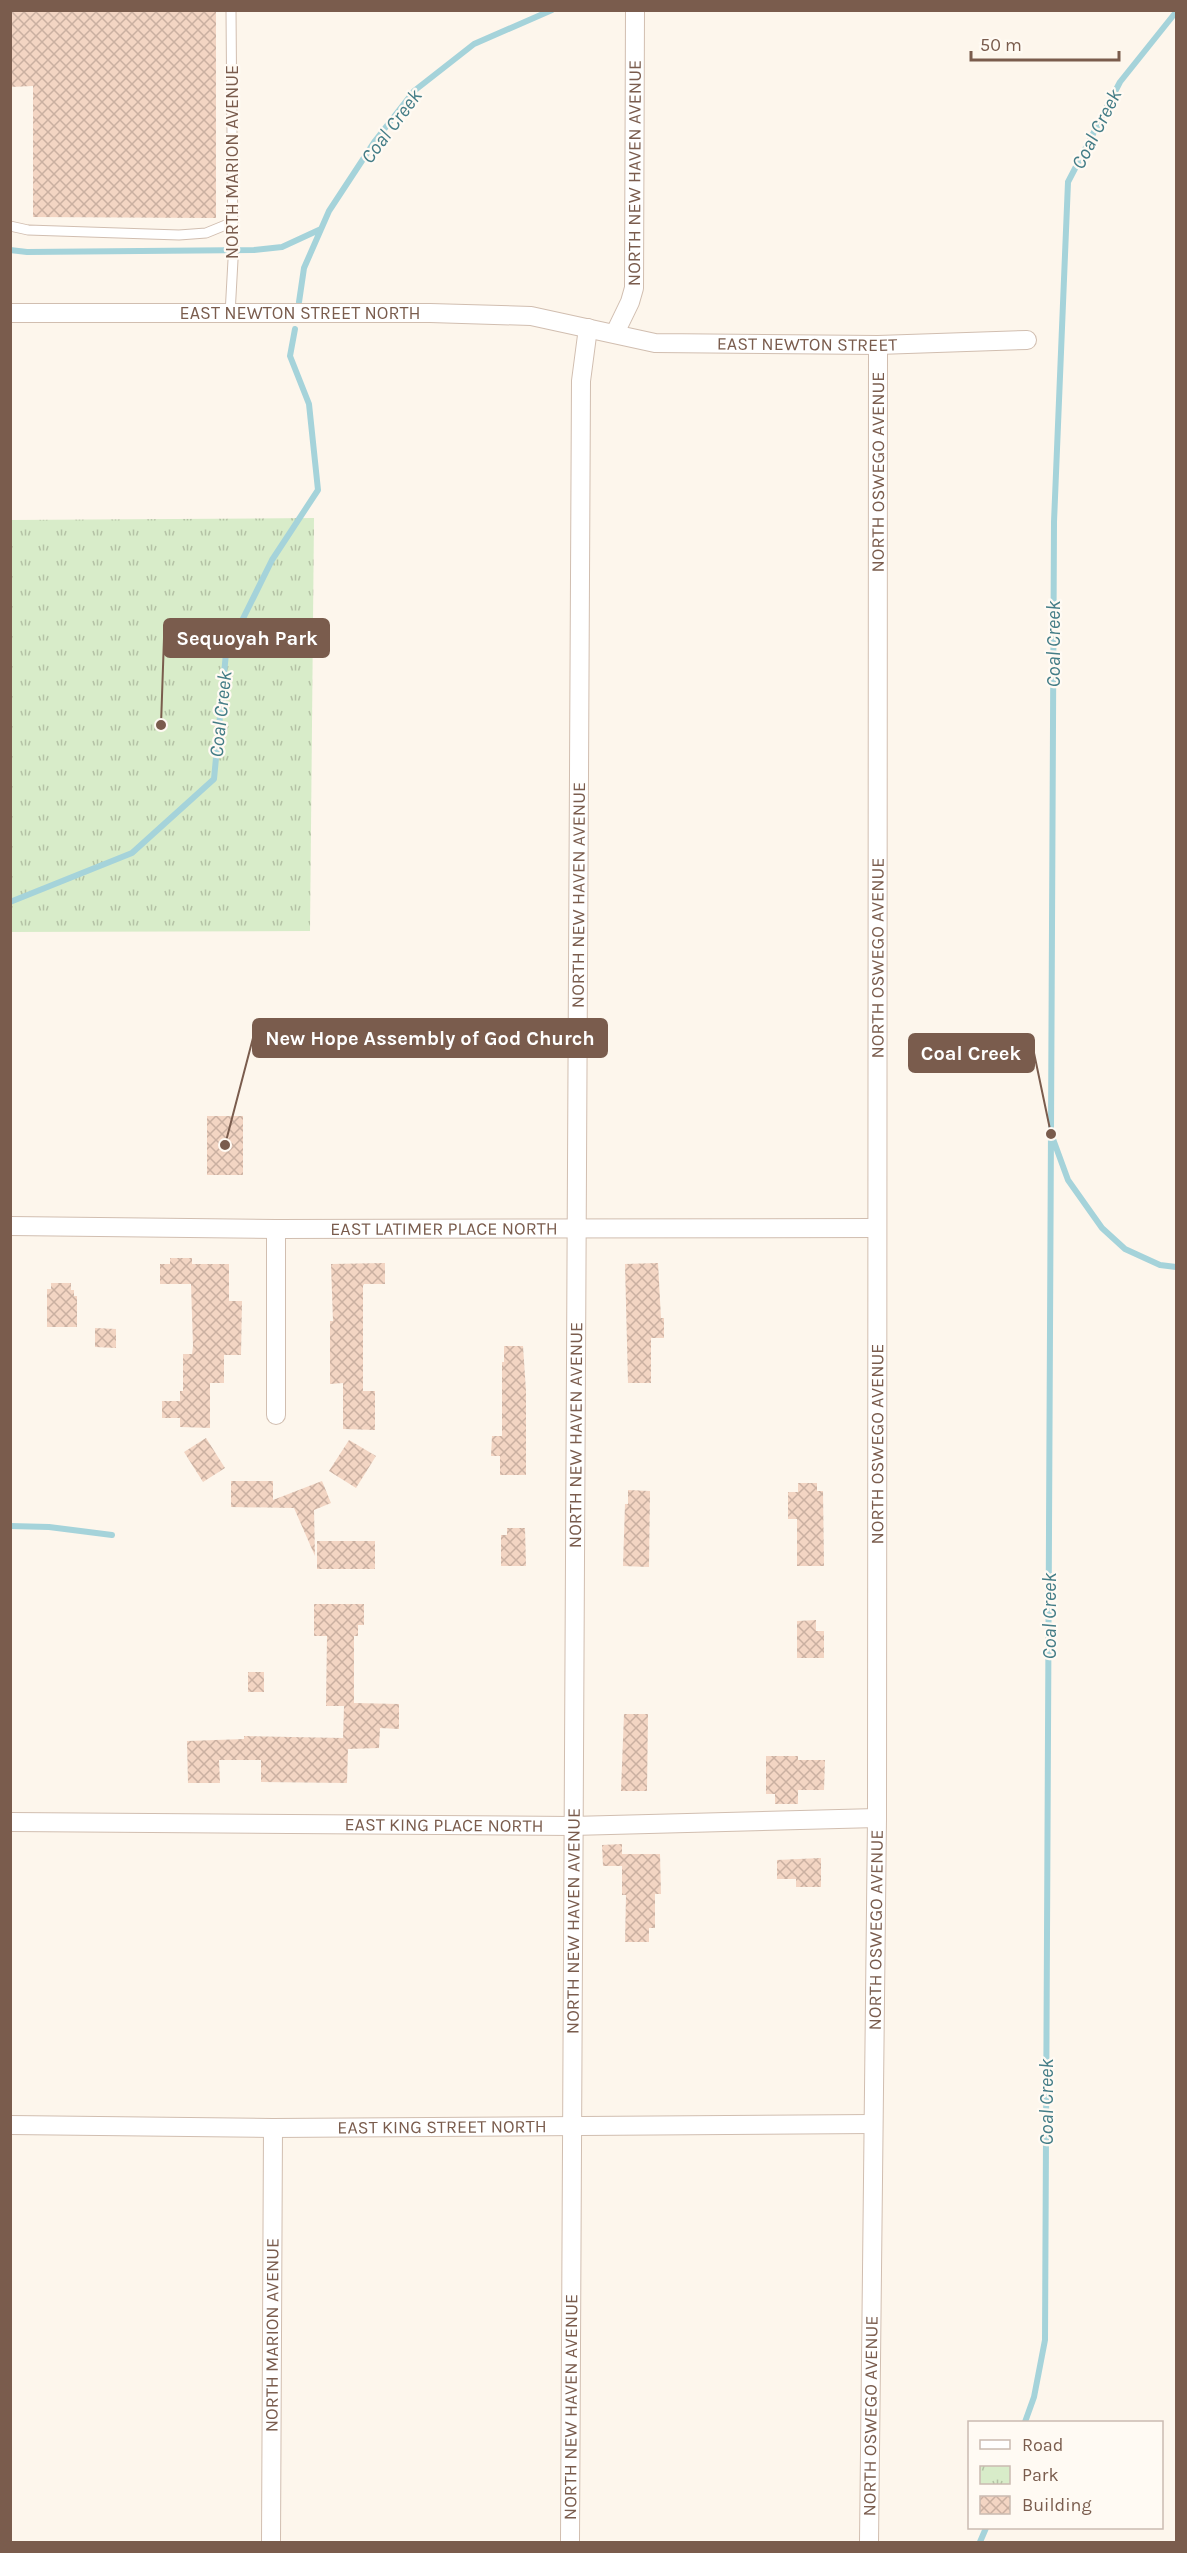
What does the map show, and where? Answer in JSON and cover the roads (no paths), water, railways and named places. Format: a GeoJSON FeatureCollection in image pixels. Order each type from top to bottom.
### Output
{"type":"FeatureCollection","features":[{"type":"Feature","properties":{"kind":"street","name":"NORTH NEW HAVEN AVENUE"},"geometry":{"type":"LineString","coordinates":[[615,333],[634,288],[635,10]]}},
{"type":"Feature","properties":{"kind":"street","name":"EAST NEWTON STREET NORTH"},"geometry":{"type":"LineString","coordinates":[[10,313],[430,313],[531,316],[588,328]]}},
{"type":"Feature","properties":{"kind":"street","name":"NORTH NEW HAVEN AVENUE"},"geometry":{"type":"LineString","coordinates":[[570,2542],[581,381],[588,328]]}},
{"type":"Feature","properties":{"kind":"street","name":"EAST NEWTON STREET"},"geometry":{"type":"LineString","coordinates":[[588,328],[655,343],[878,345],[1027,340]]}},
{"type":"Feature","properties":{"kind":"street","name":"NORTH OSWEGO AVENUE"},"geometry":{"type":"LineString","coordinates":[[868,2542],[877,1818],[878,345]]}},
{"type":"Feature","properties":{"kind":"street","name":"EAST LATIMER PLACE NORTH"},"geometry":{"type":"LineString","coordinates":[[10,1226],[276,1229],[877,1228]]}},
{"type":"Feature","properties":{"kind":"street"},"geometry":{"type":"LineString","coordinates":[[276,1229],[276,1415]]}},
{"type":"Feature","properties":{"kind":"street","name":"EAST KING PLACE NORTH"},"geometry":{"type":"LineString","coordinates":[[10,1822],[572,1826],[877,1818]]}},
{"type":"Feature","properties":{"kind":"street","name":"EAST KING STREET NORTH"},"geometry":{"type":"LineString","coordinates":[[10,2124],[273,2128],[571,2124],[873,2124]]}},
{"type":"Feature","properties":{"kind":"street","name":"NORTH MARION AVENUE"},"geometry":{"type":"LineString","coordinates":[[271,2542],[273,2128]]}},
{"type":"Feature","properties":{"kind":"lane","name":"NORTH MARION AVENUE"},"geometry":{"type":"LineString","coordinates":[[230,314],[233,260],[231,10]]}},
{"type":"Feature","properties":{"kind":"lane"},"geometry":{"type":"LineString","coordinates":[[10,226],[28,230],[179,235],[206,234],[232,222]]}},
{"type":"Feature","properties":{"kind":"waterway","name":"Coal Creek"},"geometry":{"type":"LineString","coordinates":[[299,302],[304,268],[329,211],[375,141],[414,91],[474,44],[552,10]]}},
{"type":"Feature","properties":{"kind":"waterway","name":"Coal Creek"},"geometry":{"type":"LineString","coordinates":[[1025,2421],[1034,2397],[1045,2340],[1054,522],[1068,182],[1120,82],[1176,12]]}},
{"type":"Feature","properties":{"kind":"waterway"},"geometry":{"type":"LineString","coordinates":[[10,250],[27,252],[254,250],[282,247],[321,229]]}},
{"type":"Feature","properties":{"kind":"waterway","name":"Coal Creek"},"geometry":{"type":"LineString","coordinates":[[10,902],[132,853],[214,779],[226,653],[272,560],[318,490],[309,404],[290,356],[295,329]]}},
{"type":"Feature","properties":{"kind":"waterway"},"geometry":{"type":"LineString","coordinates":[[1053,1139],[1068,1180],[1102,1228],[1125,1249],[1160,1265],[1176,1267]]}},
{"type":"Feature","properties":{"kind":"waterway","name":"Coal Creek"},"geometry":{"type":"LineString","coordinates":[[10,1526],[49,1527],[112,1535]]}},
{"type":"Feature","properties":{"kind":"waterway","name":"Coal Creek"},"geometry":{"type":"LineString","coordinates":[[980,2542],[986,2529]]}},
{"type":"Feature","properties":{"kind":"place","name":"Sequoyah Park"},"geometry":{"type":"Point","coordinates":[161,725]}},
{"type":"Feature","properties":{"kind":"place","name":"Coal Creek"},"geometry":{"type":"Point","coordinates":[1051,1134]}},
{"type":"Feature","properties":{"kind":"place","name":"New Hope Assembly of God Church"},"geometry":{"type":"Point","coordinates":[225,1145]}}]}
